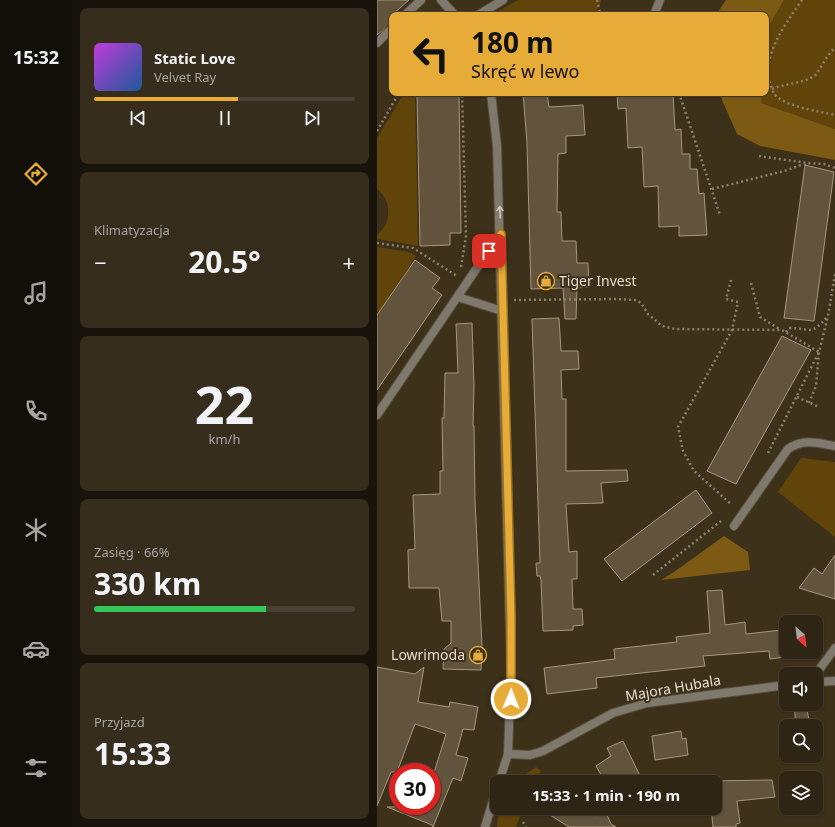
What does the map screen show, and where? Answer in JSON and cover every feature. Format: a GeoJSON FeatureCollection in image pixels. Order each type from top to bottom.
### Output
{"type":"FeatureCollection","features":[{"type":"Feature","properties":{"kind":"street"},"geometry":{"type":"LineString","coordinates":[[408,12],[421,0]]}},
{"type":"Feature","properties":{"kind":"street"},"geometry":{"type":"LineString","coordinates":[[441,0],[452,12]]}},
{"type":"Feature","properties":{"kind":"street"},"geometry":{"type":"LineString","coordinates":[[483,12],[503,0]]}},
{"type":"Feature","properties":{"kind":"street"},"geometry":{"type":"LineString","coordinates":[[655,12],[660,0]]}},
{"type":"Feature","properties":{"kind":"street"},"geometry":{"type":"LineString","coordinates":[[377,42],[389,31]]}},
{"type":"Feature","properties":{"kind":"street"},"geometry":{"type":"LineString","coordinates":[[491,96],[497,146],[501,234],[511,617],[511,707],[508,754],[501,775]]}},
{"type":"Feature","properties":{"kind":"street"},"geometry":{"type":"LineString","coordinates":[[377,415],[501,234]]}},
{"type":"Feature","properties":{"kind":"street"},"geometry":{"type":"LineString","coordinates":[[458,297],[502,311]]}},
{"type":"Feature","properties":{"kind":"street"},"geometry":{"type":"LineString","coordinates":[[734,526],[788,449],[798,442],[813,442],[835,446]]}},
{"type":"Feature","properties":{"kind":"street"},"geometry":{"type":"LineString","coordinates":[[821,667],[835,648]]}},
{"type":"Feature","properties":{"kind":"street"},"geometry":{"type":"LineString","coordinates":[[823,682],[835,681]]}},
{"type":"Feature","properties":{"kind":"street","name":"Majora Hubala"},"geometry":{"type":"LineString","coordinates":[[508,754],[530,755],[543,751],[613,713],[647,703],[779,686]]}},
{"type":"Feature","properties":{"kind":"street"},"geometry":{"type":"LineString","coordinates":[[485,827],[490,811]]}},
{"type":"Feature","properties":{"kind":"path"},"geometry":{"type":"LineString","coordinates":[[597,0],[601,12]]}},
{"type":"Feature","properties":{"kind":"path"},"geometry":{"type":"LineString","coordinates":[[769,63],[770,56],[781,30],[802,0]]}},
{"type":"Feature","properties":{"kind":"path"},"geometry":{"type":"LineString","coordinates":[[772,89],[791,83],[800,83],[816,75],[829,53],[835,48]]}},
{"type":"Feature","properties":{"kind":"path"},"geometry":{"type":"LineString","coordinates":[[769,82],[774,94],[792,104],[835,115]]}},
{"type":"Feature","properties":{"kind":"path"},"geometry":{"type":"LineString","coordinates":[[377,131],[397,96]]}},
{"type":"Feature","properties":{"kind":"path"},"geometry":{"type":"LineString","coordinates":[[453,282],[457,276],[463,257],[466,236],[462,96]]}},
{"type":"Feature","properties":{"kind":"path"},"geometry":{"type":"LineString","coordinates":[[680,96],[720,215]]}},
{"type":"Feature","properties":{"kind":"path"},"geometry":{"type":"LineString","coordinates":[[759,156],[807,164],[824,164],[835,168]]}},
{"type":"Feature","properties":{"kind":"path"},"geometry":{"type":"LineString","coordinates":[[711,189],[807,164]]}},
{"type":"Feature","properties":{"kind":"path"},"geometry":{"type":"LineString","coordinates":[[377,243],[413,248],[467,284]]}},
{"type":"Feature","properties":{"kind":"path"},"geometry":{"type":"LineString","coordinates":[[809,403],[816,386],[819,352],[829,315],[835,274]]}},
{"type":"Feature","properties":{"kind":"path"},"geometry":{"type":"LineString","coordinates":[[731,280],[726,299],[739,302],[732,330],[678,427],[683,451],[694,471],[733,505]]}},
{"type":"Feature","properties":{"kind":"path"},"geometry":{"type":"LineString","coordinates":[[751,283],[760,317],[819,352]]}},
{"type":"Feature","properties":{"kind":"path"},"geometry":{"type":"LineString","coordinates":[[515,300],[636,300],[641,303],[648,314],[662,326],[675,329],[782,330]]}},
{"type":"Feature","properties":{"kind":"path"},"geometry":{"type":"LineString","coordinates":[[786,333],[789,328],[811,331],[829,315]]}},
{"type":"Feature","properties":{"kind":"path"},"geometry":{"type":"LineString","coordinates":[[767,454],[819,352]]}},
{"type":"Feature","properties":{"kind":"path"},"geometry":{"type":"LineString","coordinates":[[797,397],[819,407]]}},
{"type":"Feature","properties":{"kind":"path"},"geometry":{"type":"LineString","coordinates":[[729,510],[737,499]]}},
{"type":"Feature","properties":{"kind":"path"},"geometry":{"type":"LineString","coordinates":[[653,575],[723,520]]}},
{"type":"Feature","properties":{"kind":"path"},"geometry":{"type":"LineString","coordinates":[[523,822],[526,827]]}},
{"type":"Feature","properties":{"kind":"shaded area"},"geometry":{"type":"Polygon","coordinates":[[[518,0],[601,0],[597,12],[496,12],[518,0]]]}},
{"type":"Feature","properties":{"kind":"shaded area"},"geometry":{"type":"Polygon","coordinates":[[[726,0],[784,0],[769,26],[769,12],[718,12],[726,0]]]}},
{"type":"Feature","properties":{"kind":"shaded area"},"geometry":{"type":"Polygon","coordinates":[[[784,0],[835,0],[835,129],[761,103],[761,96],[769,96],[769,26],[784,0]]]}},
{"type":"Feature","properties":{"kind":"shaded area"},"geometry":{"type":"Polygon","coordinates":[[[402,96],[415,96],[418,246],[377,239],[377,234],[382,230],[388,218],[388,205],[382,193],[377,189],[377,138],[402,96]]]}},
{"type":"Feature","properties":{"kind":"shaded area"},"geometry":{"type":"Polygon","coordinates":[[[720,96],[761,96],[761,103],[835,129],[835,160],[760,146],[737,134],[720,96]]]}},
{"type":"Feature","properties":{"kind":"shaded area"},"geometry":{"type":"Polygon","coordinates":[[[377,247],[409,252],[416,256],[377,315],[377,247]]]}},
{"type":"Feature","properties":{"kind":"shaded area"},"geometry":{"type":"Polygon","coordinates":[[[801,458],[835,462],[835,537],[778,492],[801,458]]]}},
{"type":"Feature","properties":{"kind":"shaded area"},"geometry":{"type":"Polygon","coordinates":[[[724,536],[748,552],[750,570],[661,580],[674,572],[724,536]]]}},
{"type":"Feature","properties":{"kind":"shaded area"},"geometry":{"type":"Polygon","coordinates":[[[536,767],[541,771],[538,775],[525,775],[536,767]]]}},
{"type":"Feature","properties":{"kind":"shaded area"},"geometry":{"type":"Polygon","coordinates":[[[498,815],[520,815],[516,827],[497,827],[498,815]]]}},
{"type":"Feature","properties":{"kind":"building"},"geometry":{"type":"Polygon","coordinates":[[[377,0],[409,0],[395,12],[389,12],[389,25],[377,35],[377,0]]]}},
{"type":"Feature","properties":{"kind":"building"},"geometry":{"type":"Polygon","coordinates":[[[417,96],[459,96],[461,233],[450,233],[450,245],[420,246],[417,96]]]}},
{"type":"Feature","properties":{"kind":"building"},"geometry":{"type":"Polygon","coordinates":[[[523,96],[547,96],[549,107],[583,105],[585,135],[566,136],[566,153],[558,154],[557,212],[561,212],[562,241],[576,241],[577,263],[588,263],[589,287],[577,288],[576,319],[565,319],[563,288],[531,289],[527,143],[523,96]]]}},
{"type":"Feature","properties":{"kind":"building"},"geometry":{"type":"Polygon","coordinates":[[[617,96],[673,96],[675,130],[681,129],[682,154],[690,154],[690,169],[697,169],[699,194],[704,193],[707,235],[679,236],[679,226],[659,227],[658,186],[644,187],[642,147],[628,148],[626,108],[618,109],[617,96]]]}},
{"type":"Feature","properties":{"kind":"building"},"geometry":{"type":"Polygon","coordinates":[[[805,165],[834,172],[814,321],[784,318],[805,165]]]}},
{"type":"Feature","properties":{"kind":"building"},"geometry":{"type":"Polygon","coordinates":[[[415,260],[440,278],[432,288],[442,295],[377,390],[377,315],[415,260]]]}},
{"type":"Feature","properties":{"kind":"building"},"geometry":{"type":"Polygon","coordinates":[[[559,318],[561,351],[578,351],[579,369],[561,370],[562,399],[566,399],[566,471],[627,470],[628,481],[601,483],[603,503],[566,504],[569,552],[577,551],[577,579],[572,579],[573,609],[582,609],[583,625],[573,626],[573,630],[543,631],[541,580],[540,576],[537,576],[536,563],[540,563],[532,319],[559,318]]]}},
{"type":"Feature","properties":{"kind":"building"},"geometry":{"type":"Polygon","coordinates":[[[472,323],[474,386],[473,426],[482,646],[481,670],[443,669],[444,649],[451,643],[451,621],[442,621],[439,588],[409,588],[408,550],[415,549],[413,495],[440,494],[440,471],[443,471],[442,418],[444,418],[445,373],[458,373],[456,324],[472,323]]]}},
{"type":"Feature","properties":{"kind":"building"},"geometry":{"type":"Polygon","coordinates":[[[782,336],[811,350],[736,484],[707,471],[782,336]]]}},
{"type":"Feature","properties":{"kind":"building"},"geometry":{"type":"Polygon","coordinates":[[[696,490],[712,513],[622,581],[604,559],[696,490]]]}},
{"type":"Feature","properties":{"kind":"building"},"geometry":{"type":"Polygon","coordinates":[[[835,555],[835,599],[799,588],[814,568],[822,574],[835,555]]]}},
{"type":"Feature","properties":{"kind":"building"},"geometry":{"type":"Polygon","coordinates":[[[722,590],[725,625],[745,622],[746,634],[779,630],[779,658],[770,659],[769,651],[703,656],[705,666],[596,678],[597,688],[547,694],[544,668],[615,659],[614,649],[677,642],[676,637],[710,633],[707,591],[722,590]]]}},
{"type":"Feature","properties":{"kind":"building"},"geometry":{"type":"Polygon","coordinates":[[[377,667],[415,674],[424,667],[418,702],[449,707],[450,702],[478,707],[474,730],[463,729],[456,755],[468,758],[461,781],[453,778],[441,807],[441,763],[437,763],[446,734],[415,724],[400,763],[389,763],[389,777],[377,806],[377,667]]]}},
{"type":"Feature","properties":{"kind":"building"},"geometry":{"type":"Polygon","coordinates":[[[795,711],[807,711],[809,719],[795,719],[795,711]]]}},
{"type":"Feature","properties":{"kind":"building"},"geometry":{"type":"Polygon","coordinates":[[[681,731],[682,739],[686,738],[688,755],[655,760],[652,736],[681,731]]]}},
{"type":"Feature","properties":{"kind":"building"},"geometry":{"type":"Polygon","coordinates":[[[623,741],[640,775],[601,775],[596,766],[611,756],[607,748],[623,741]]]}},
{"type":"Feature","properties":{"kind":"building"},"geometry":{"type":"Polygon","coordinates":[[[772,780],[775,797],[737,801],[740,823],[736,824],[736,827],[713,827],[712,815],[722,815],[722,781],[772,780]]]}},
{"type":"Feature","properties":{"kind":"building"},"geometry":{"type":"Polygon","coordinates":[[[407,815],[438,815],[433,827],[432,825],[407,815]]]}},
{"type":"Feature","properties":{"kind":"building"},"geometry":{"type":"Polygon","coordinates":[[[550,815],[607,815],[611,824],[616,827],[569,827],[550,815]]]}},
{"type":"Feature","properties":{"kind":"place","name":"Tiger Invest"},"geometry":{"type":"Point","coordinates":[546,281]}},
{"type":"Feature","properties":{"kind":"place","name":"Lowrimoda"},"geometry":{"type":"Point","coordinates":[478,655]}},
{"type":"Feature","properties":{"kind":"route"},"geometry":{"type":"LineString","coordinates":[[489,251],[501,234],[511,617],[511,699]]}}]}
